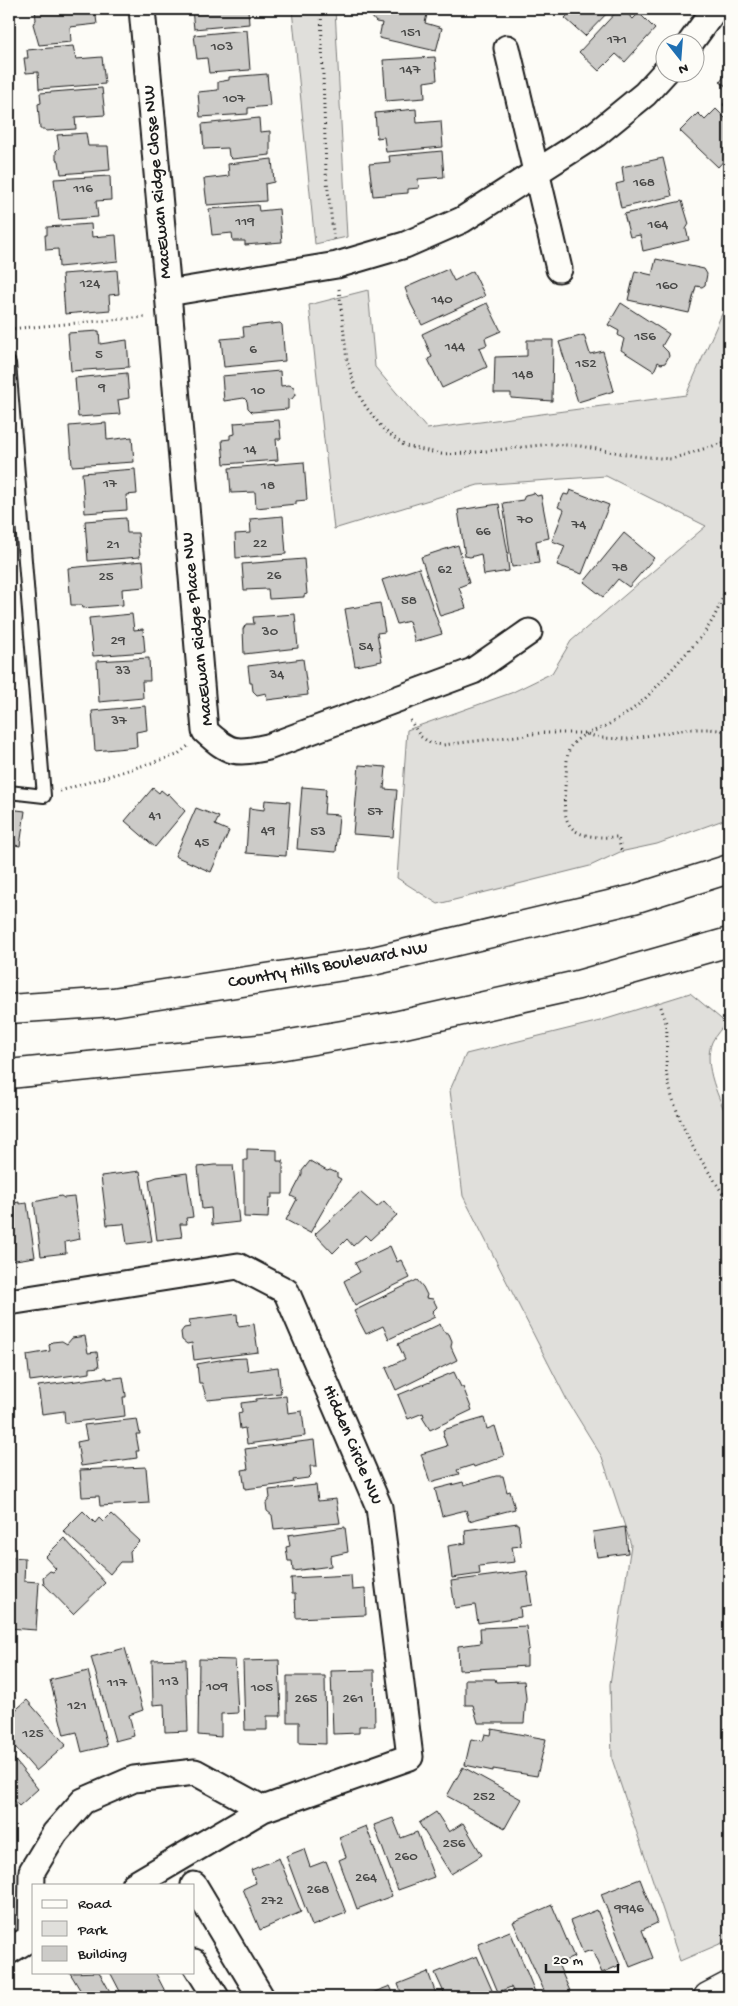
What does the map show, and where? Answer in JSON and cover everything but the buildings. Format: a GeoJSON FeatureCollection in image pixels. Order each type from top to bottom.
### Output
{"type":"FeatureCollection","features":[{"type":"Feature","properties":{"kind":"main road","name":"Country Hills Boulevard NW"},"geometry":{"type":"LineString","coordinates":[[9,1009],[113,1002],[369,962],[634,899],[729,869]]}},
{"type":"Feature","properties":{"kind":"main road"},"geometry":{"type":"LineString","coordinates":[[9,1074],[267,1048],[395,1026],[578,986],[729,942]]}},
{"type":"Feature","properties":{"kind":"main road"},"geometry":{"type":"LineString","coordinates":[[708,1997],[729,1986]]}},
{"type":"Feature","properties":{"kind":"street","name":"MacEwan Ridge Close NW"},"geometry":{"type":"LineString","coordinates":[[142,9],[169,304],[337,265],[405,245],[462,220],[596,134],[645,94],[656,82]]}},
{"type":"Feature","properties":{"kind":"street"},"geometry":{"type":"LineString","coordinates":[[698,32],[715,9]]}},
{"type":"Feature","properties":{"kind":"street"},"geometry":{"type":"LineString","coordinates":[[507,48],[559,269]]}},
{"type":"Feature","properties":{"kind":"street","name":"MacEwan Ridge Place NW"},"geometry":{"type":"LineString","coordinates":[[169,304],[205,731],[223,747],[245,752],[268,746],[401,699],[473,671],[529,632]]}},
{"type":"Feature","properties":{"kind":"street","name":"Hidden Circle NW"},"geometry":{"type":"LineString","coordinates":[[9,1302],[238,1266],[286,1291],[379,1507],[410,1757],[263,1809],[136,1884]]}},
{"type":"Feature","properties":{"kind":"street"},"geometry":{"type":"LineString","coordinates":[[9,1951],[32,1936],[32,1871],[55,1833],[83,1801],[134,1779],[195,1772],[263,1809]]}},
{"type":"Feature","properties":{"kind":"street"},"geometry":{"type":"LineString","coordinates":[[179,1860],[193,1884]]}},
{"type":"Feature","properties":{"kind":"street"},"geometry":{"type":"LineString","coordinates":[[195,1887],[262,1997]]}},
{"type":"Feature","properties":{"kind":"street"},"geometry":{"type":"LineString","coordinates":[[195,1964],[216,1997]]}},
{"type":"Feature","properties":{"kind":"lane"},"geometry":{"type":"LineString","coordinates":[[9,363],[44,796],[9,792]]}},
{"type":"Feature","properties":{"kind":"path"},"geometry":{"type":"LineString","coordinates":[[321,9],[326,173],[335,246]]}},
{"type":"Feature","properties":{"kind":"path"},"geometry":{"type":"LineString","coordinates":[[339,286],[347,361],[356,390],[366,407],[384,430],[406,446],[441,454],[551,444],[580,446],[636,456],[671,459],[729,441]]}},
{"type":"Feature","properties":{"kind":"path"},"geometry":{"type":"LineString","coordinates":[[9,329],[169,304]]}},
{"type":"Feature","properties":{"kind":"path"},"geometry":{"type":"LineString","coordinates":[[621,850],[618,837],[595,838],[579,834],[570,826],[565,817],[565,790],[570,748],[584,734],[612,722],[631,710],[650,693],[696,642],[713,620],[727,587],[729,576]]}},
{"type":"Feature","properties":{"kind":"path"},"geometry":{"type":"LineString","coordinates":[[401,699],[412,724],[420,736],[430,743],[443,745],[541,733],[584,734],[600,738],[628,740],[687,729],[729,731]]}},
{"type":"Feature","properties":{"kind":"path"},"geometry":{"type":"LineString","coordinates":[[44,796],[177,755],[205,731]]}},
{"type":"Feature","properties":{"kind":"path"},"geometry":{"type":"LineString","coordinates":[[662,1007],[667,1026],[666,1073],[672,1097],[694,1149],[729,1203]]}},
{"type":"Feature","properties":{"kind":"green space"},"geometry":{"type":"Polygon","coordinates":[[[292,9],[335,9],[347,237],[315,244],[292,9]]]}},
{"type":"Feature","properties":{"kind":"green space"},"geometry":{"type":"Polygon","coordinates":[[[368,290],[375,367],[427,429],[686,395],[729,298],[729,818],[657,844],[620,852],[590,866],[438,904],[397,878],[407,730],[511,693],[552,673],[571,641],[706,526],[606,476],[478,485],[334,529],[309,305],[368,290]]]}},
{"type":"Feature","properties":{"kind":"green space"},"geometry":{"type":"Polygon","coordinates":[[[690,993],[726,1023],[712,1042],[709,1051],[709,1061],[713,1082],[729,1121],[729,1940],[680,1961],[612,1759],[610,1684],[631,1545],[602,1457],[567,1400],[463,1196],[450,1090],[466,1054],[600,1021],[690,993]]]}}]}
